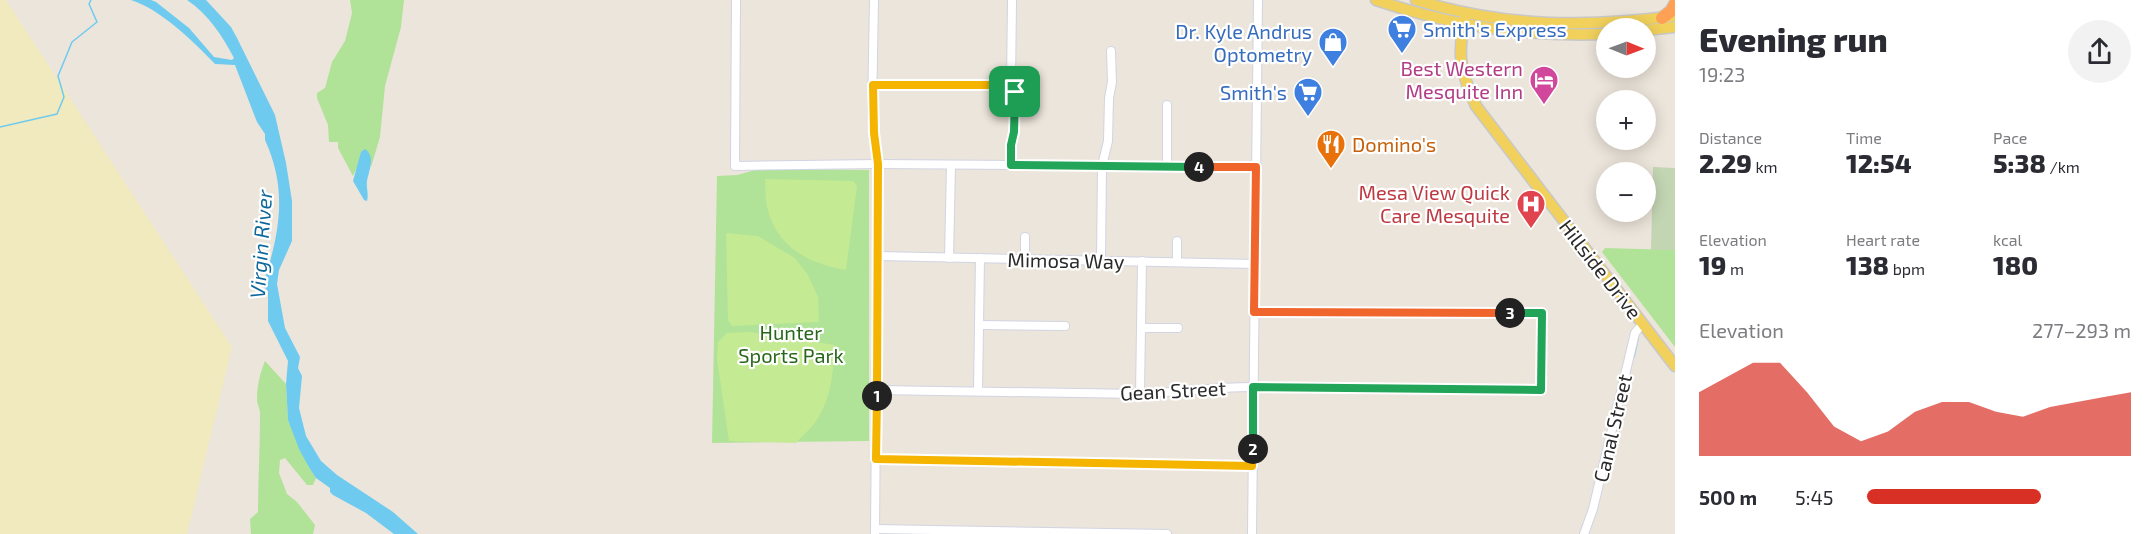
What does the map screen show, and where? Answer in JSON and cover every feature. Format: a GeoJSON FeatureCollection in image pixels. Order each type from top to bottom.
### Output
{"type":"FeatureCollection","features":[{"type":"Feature","properties":{"kind":"highway"},"geometry":{"type":"LineString","coordinates":[[1669,17],[1675,3]]}},
{"type":"Feature","properties":{"kind":"main road"},"geometry":{"type":"LineString","coordinates":[[1376,0],[1424,16],[1525,23],[1596,24]]}},
{"type":"Feature","properties":{"kind":"main road"},"geometry":{"type":"LineString","coordinates":[[1416,0],[1464,19],[1533,34],[1596,34]]}},
{"type":"Feature","properties":{"kind":"main road","name":"Hillside Drive"},"geometry":{"type":"LineString","coordinates":[[1464,19],[1460,44],[1462,74],[1476,106],[1675,366]]}},
{"type":"Feature","properties":{"kind":"main road"},"geometry":{"type":"LineString","coordinates":[[1656,29],[1675,27]]}},
{"type":"Feature","properties":{"kind":"street"},"geometry":{"type":"LineString","coordinates":[[736,0],[735,166],[878,164],[1256,167]]}},
{"type":"Feature","properties":{"kind":"street"},"geometry":{"type":"LineString","coordinates":[[874,0],[874,133],[878,164],[875,531],[1167,534]]}},
{"type":"Feature","properties":{"kind":"street"},"geometry":{"type":"LineString","coordinates":[[1011,165],[1015,111],[1015,92],[1011,85],[1012,0]]}},
{"type":"Feature","properties":{"kind":"street"},"geometry":{"type":"LineString","coordinates":[[1252,534],[1258,0]]}},
{"type":"Feature","properties":{"kind":"street"},"geometry":{"type":"LineString","coordinates":[[1101,261],[1102,166],[1108,141],[1109,99],[1112,82],[1111,51]]}},
{"type":"Feature","properties":{"kind":"street"},"geometry":{"type":"LineString","coordinates":[[873,85],[1011,85]]}},
{"type":"Feature","properties":{"kind":"street"},"geometry":{"type":"LineString","coordinates":[[1167,105],[1167,166]]}},
{"type":"Feature","properties":{"kind":"street"},"geometry":{"type":"LineString","coordinates":[[949,258],[951,165]]}},
{"type":"Feature","properties":{"kind":"street"},"geometry":{"type":"LineString","coordinates":[[1025,237],[1025,259]]}},
{"type":"Feature","properties":{"kind":"street"},"geometry":{"type":"LineString","coordinates":[[1177,262],[1178,241]]}},
{"type":"Feature","properties":{"kind":"street","name":"Mimosa Way"},"geometry":{"type":"LineString","coordinates":[[878,256],[1255,264]]}},
{"type":"Feature","properties":{"kind":"street"},"geometry":{"type":"LineString","coordinates":[[978,391],[980,258]]}},
{"type":"Feature","properties":{"kind":"street"},"geometry":{"type":"LineString","coordinates":[[1140,394],[1142,261]]}},
{"type":"Feature","properties":{"kind":"street","name":"Gean Street"},"geometry":{"type":"LineString","coordinates":[[877,390],[1140,394],[1184,392],[1215,387],[1541,390],[1542,313],[1254,312]]}},
{"type":"Feature","properties":{"kind":"street","name":"Canal Street"},"geometry":{"type":"LineString","coordinates":[[1584,534],[1593,509],[1635,333],[1642,323]]}},
{"type":"Feature","properties":{"kind":"street"},"geometry":{"type":"LineString","coordinates":[[979,325],[1065,326]]}},
{"type":"Feature","properties":{"kind":"street"},"geometry":{"type":"LineString","coordinates":[[1141,328],[1178,328]]}},
{"type":"Feature","properties":{"kind":"street"},"geometry":{"type":"LineString","coordinates":[[876,459],[1252,466]]}},
{"type":"Feature","properties":{"kind":"green space"},"geometry":{"type":"Polygon","coordinates":[[[350,0],[404,0],[401,27],[385,86],[380,137],[371,167],[371,159],[361,153],[353,176],[338,148],[338,142],[329,142],[328,125],[317,98],[317,93],[325,88],[332,62],[345,41],[352,13],[350,0]]]}},
{"type":"Feature","properties":{"kind":"green space"},"geometry":{"type":"Polygon","coordinates":[[[1656,167],[1675,168],[1675,250],[1651,250],[1652,222],[1656,222],[1656,167]]]}},
{"type":"Feature","properties":{"kind":"green space","name":"Hunter Sports Park"},"geometry":{"type":"Polygon","coordinates":[[[759,169],[869,170],[869,441],[712,443],[717,176],[737,175],[759,169]]]}},
{"type":"Feature","properties":{"kind":"green space"},"geometry":{"type":"Polygon","coordinates":[[[765,179],[853,181],[857,186],[846,270],[807,258],[786,243],[771,221],[766,204],[765,179]]]}},
{"type":"Feature","properties":{"kind":"green space"},"geometry":{"type":"Polygon","coordinates":[[[726,233],[758,236],[795,258],[808,275],[818,297],[819,322],[732,326],[728,320],[726,233]]]}},
{"type":"Feature","properties":{"kind":"green space"},"geometry":{"type":"Polygon","coordinates":[[[1605,248],[1675,250],[1675,347],[1602,252],[1605,248]]]}},
{"type":"Feature","properties":{"kind":"green space"},"geometry":{"type":"Polygon","coordinates":[[[751,332],[835,345],[831,383],[823,410],[811,428],[796,443],[729,441],[717,359],[718,342],[727,333],[751,332]]]}},
{"type":"Feature","properties":{"kind":"green space"},"geometry":{"type":"Polygon","coordinates":[[[265,361],[286,384],[288,420],[316,478],[313,485],[307,485],[285,458],[280,460],[279,473],[287,494],[297,502],[315,525],[313,534],[251,534],[250,519],[258,512],[260,414],[257,394],[265,361]]]}},
{"type":"Feature","properties":{"kind":"sand"},"geometry":{"type":"Polygon","coordinates":[[[0,0],[6,0],[232,347],[187,534],[0,534],[0,0]]]}},
{"type":"Feature","properties":{"kind":"water"},"geometry":{"type":"Polygon","coordinates":[[[131,0],[156,2],[189,28],[214,57],[232,60],[234,58],[214,26],[187,0],[206,0],[231,27],[237,38],[275,115],[286,163],[292,201],[292,241],[279,270],[277,284],[285,328],[300,357],[298,368],[302,376],[299,408],[306,436],[321,461],[337,475],[393,512],[418,534],[394,534],[366,513],[333,495],[330,488],[316,478],[299,449],[288,420],[286,384],[288,361],[268,321],[268,291],[262,285],[276,238],[279,206],[276,173],[265,134],[257,122],[235,65],[215,64],[165,18],[131,0]]]}},
{"type":"Feature","properties":{"kind":"water"},"geometry":{"type":"Polygon","coordinates":[[[365,149],[371,160],[367,181],[367,201],[364,200],[353,181],[361,152],[365,149]]]}},
{"type":"Feature","properties":{"kind":"waterway"},"geometry":{"type":"LineString","coordinates":[[0,127],[57,114],[64,97],[58,76],[72,42],[97,22],[89,4],[91,0]]}},
{"type":"Feature","properties":{"kind":"waterway"},"geometry":{"type":"LineString","coordinates":[[1634,357],[1638,339]]}},
{"type":"Feature","properties":{"kind":"place","name":"Smith's Express"},"geometry":{"type":"Point","coordinates":[1402,54]}},
{"type":"Feature","properties":{"kind":"place","name":"Dr. Kyle Andrus Optometry"},"geometry":{"type":"Point","coordinates":[1333,68]}},
{"type":"Feature","properties":{"kind":"place","name":"Best Western Mesquite Inn"},"geometry":{"type":"Point","coordinates":[1544,106]}},
{"type":"Feature","properties":{"kind":"place","name":"Smith's"},"geometry":{"type":"Point","coordinates":[1308,118]}},
{"type":"Feature","properties":{"kind":"place","name":"Domino's"},"geometry":{"type":"Point","coordinates":[1331,170]}},
{"type":"Feature","properties":{"kind":"place","name":"Mesa View Quick Care Mesquite"},"geometry":{"type":"Point","coordinates":[1531,230]}},
{"type":"Feature","properties":{"kind":"route"},"geometry":{"type":"LineString","coordinates":[[873,85],[1011,85],[1015,92],[1011,165],[1256,167],[1254,312],[1542,313],[1541,390],[1253,387],[1252,466],[876,459],[878,164],[872,112],[873,85]]}},
{"type":"Feature","properties":{"kind":"water label","name":"Virgin River"},"geometry":{"type":"Point","coordinates":[260,244]}}]}
